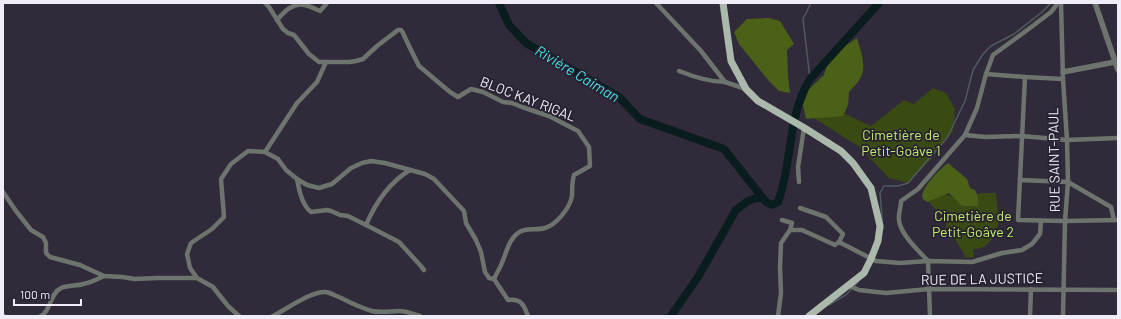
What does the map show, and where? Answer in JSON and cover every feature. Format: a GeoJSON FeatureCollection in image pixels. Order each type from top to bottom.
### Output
{"type":"FeatureCollection","features":[{"type":"Feature","properties":{"kind":"main road"},"geometry":{"type":"LineString","coordinates":[[723,3],[731,62],[746,89],[758,101],[841,151],[854,164],[871,188],[880,226],[874,260],[864,273],[809,316]]}},
{"type":"Feature","properties":{"kind":"street"},"geometry":{"type":"LineString","coordinates":[[264,152],[297,102],[317,82],[326,62],[319,62],[314,59],[294,35],[282,29],[265,3]]}},
{"type":"Feature","properties":{"kind":"street"},"geometry":{"type":"LineString","coordinates":[[277,20],[284,12],[297,4],[303,4],[320,11],[327,3]]}},
{"type":"Feature","properties":{"kind":"street"},"geometry":{"type":"LineString","coordinates":[[656,3],[701,51],[725,82]]}},
{"type":"Feature","properties":{"kind":"street"},"geometry":{"type":"LineString","coordinates":[[930,316],[928,261],[910,242],[903,231],[899,221],[901,201],[918,189],[965,135],[977,108],[986,74],[993,56],[1051,12],[1060,3]]}},
{"type":"Feature","properties":{"kind":"street","name":"RUE SAINT-PAUL"},"geometry":{"type":"LineString","coordinates":[[1060,3],[1062,79],[1067,140],[1068,182],[1065,221],[1063,316]]}},
{"type":"Feature","properties":{"kind":"street"},"geometry":{"type":"LineString","coordinates":[[1095,3],[1118,70]]}},
{"type":"Feature","properties":{"kind":"street","name":"BLOC KAY RIGAL"},"geometry":{"type":"LineString","coordinates":[[326,62],[349,62],[363,59],[377,46],[398,30],[401,30],[419,66],[458,97],[471,88],[503,102],[512,103],[549,116],[578,130],[589,147],[590,166],[574,175],[572,196],[569,204],[556,221],[545,228],[525,230],[518,233],[510,242],[494,279]]}},
{"type":"Feature","properties":{"kind":"street"},"geometry":{"type":"LineString","coordinates":[[1063,72],[1115,62]]}},
{"type":"Feature","properties":{"kind":"street"},"geometry":{"type":"LineString","coordinates":[[679,71],[702,79],[725,82],[746,89]]}},
{"type":"Feature","properties":{"kind":"street"},"geometry":{"type":"LineString","coordinates":[[986,74],[1062,79]]}},
{"type":"Feature","properties":{"kind":"street"},"geometry":{"type":"LineString","coordinates":[[1020,180],[1068,182],[1111,207],[1116,220],[1018,220],[1025,77]]}},
{"type":"Feature","properties":{"kind":"street"},"geometry":{"type":"LineString","coordinates":[[799,182],[798,167],[804,128]]}},
{"type":"Feature","properties":{"kind":"street"},"geometry":{"type":"LineString","coordinates":[[965,135],[985,137],[1022,136],[1067,140],[1118,138]]}},
{"type":"Feature","properties":{"kind":"street"},"geometry":{"type":"LineString","coordinates":[[239,316],[228,306],[213,287],[197,278],[190,268],[187,254],[191,243],[212,229],[224,217],[221,179],[231,164],[248,151],[264,152],[278,159],[286,170],[297,179],[308,185],[319,188],[332,184],[352,168],[370,161],[385,163],[425,174],[434,179],[464,211],[466,223],[479,246],[485,272],[489,278],[494,279],[508,300],[516,300],[524,304],[528,316]]}},
{"type":"Feature","properties":{"kind":"street"},"geometry":{"type":"LineString","coordinates":[[366,225],[373,209],[390,186],[410,170]]}},
{"type":"Feature","properties":{"kind":"street"},"geometry":{"type":"LineString","coordinates":[[297,179],[299,190],[308,210],[311,212],[331,210],[340,215],[348,216],[399,242],[424,270]]}},
{"type":"Feature","properties":{"kind":"street"},"geometry":{"type":"LineString","coordinates":[[3,192],[31,230],[43,237],[46,243],[46,253],[50,257],[80,265],[104,276],[135,279],[197,278]]}},
{"type":"Feature","properties":{"kind":"street"},"geometry":{"type":"LineString","coordinates":[[790,230],[802,230],[835,245],[839,242],[843,234],[826,217],[800,208]]}},
{"type":"Feature","properties":{"kind":"street"},"geometry":{"type":"LineString","coordinates":[[778,316],[781,293],[781,243],[790,230],[792,223],[782,220]]}},
{"type":"Feature","properties":{"kind":"street"},"geometry":{"type":"LineString","coordinates":[[839,242],[874,260],[900,263],[928,261],[972,262],[1002,253],[1022,250],[1032,244],[1040,234],[1041,221]]}},
{"type":"Feature","properties":{"kind":"street"},"geometry":{"type":"LineString","coordinates":[[41,316],[45,314],[56,292],[62,288],[84,284],[104,276]]}},
{"type":"Feature","properties":{"kind":"street","name":"RUE DE LA JUSTICE"},"geometry":{"type":"LineString","coordinates":[[847,285],[859,290],[886,292],[929,289],[1118,290]]}},
{"type":"Feature","properties":{"kind":"street"},"geometry":{"type":"LineString","coordinates":[[1030,316],[1031,289]]}},
{"type":"Feature","properties":{"kind":"street"},"geometry":{"type":"LineString","coordinates":[[274,316],[304,298],[326,292],[373,312],[398,311],[420,316]]}},
{"type":"Feature","properties":{"kind":"green space"},"geometry":{"type":"Polygon","coordinates":[[[769,18],[780,21],[794,44],[787,50],[790,93],[779,91],[768,80],[739,44],[734,32],[747,19],[769,18]]]}},
{"type":"Feature","properties":{"kind":"green space"},"geometry":{"type":"Polygon","coordinates":[[[857,38],[863,63],[863,73],[849,92],[848,105],[843,116],[806,119],[803,105],[809,89],[824,75],[830,56],[857,38]]]}},
{"type":"Feature","properties":{"kind":"green space","name":"Cimetière de Petit-Goâve 1"},"geometry":{"type":"Polygon","coordinates":[[[933,88],[946,93],[955,109],[953,131],[931,159],[908,183],[889,178],[858,146],[812,117],[839,111],[871,126],[904,100],[914,104],[933,88]]]}},
{"type":"Feature","properties":{"kind":"green space"},"geometry":{"type":"Polygon","coordinates":[[[948,163],[967,179],[970,188],[975,190],[978,197],[978,206],[962,206],[949,193],[927,202],[923,199],[923,192],[926,187],[936,174],[948,163]]]}},
{"type":"Feature","properties":{"kind":"green space","name":"Cimetière de Petit-Goâve 2"},"geometry":{"type":"Polygon","coordinates":[[[936,191],[964,201],[980,193],[996,193],[998,213],[1001,218],[993,238],[984,247],[973,250],[974,257],[965,258],[955,239],[950,239],[946,221],[928,201],[936,191]]]}},
{"type":"Feature","properties":{"kind":"waterway","name":"Rivière Caiman"},"geometry":{"type":"LineString","coordinates":[[499,3],[509,25],[526,43],[619,97],[640,119],[724,149],[766,202],[772,205],[778,202],[783,187],[797,108],[810,79],[879,3]]}},
{"type":"Feature","properties":{"kind":"waterway"},"geometry":{"type":"LineString","coordinates":[[810,79],[803,19],[811,3]]}},
{"type":"Feature","properties":{"kind":"waterway"},"geometry":{"type":"LineString","coordinates":[[883,229],[880,193],[884,186],[898,186],[908,183],[947,138],[965,101],[973,70],[983,54],[991,46],[1014,34],[1051,3]]}},
{"type":"Feature","properties":{"kind":"waterway"},"geometry":{"type":"LineString","coordinates":[[671,316],[698,277],[736,210],[748,201],[756,198],[763,198]]}},
{"type":"Feature","properties":{"kind":"waterway"},"geometry":{"type":"LineString","coordinates":[[829,305],[847,294],[858,282]]}}]}
